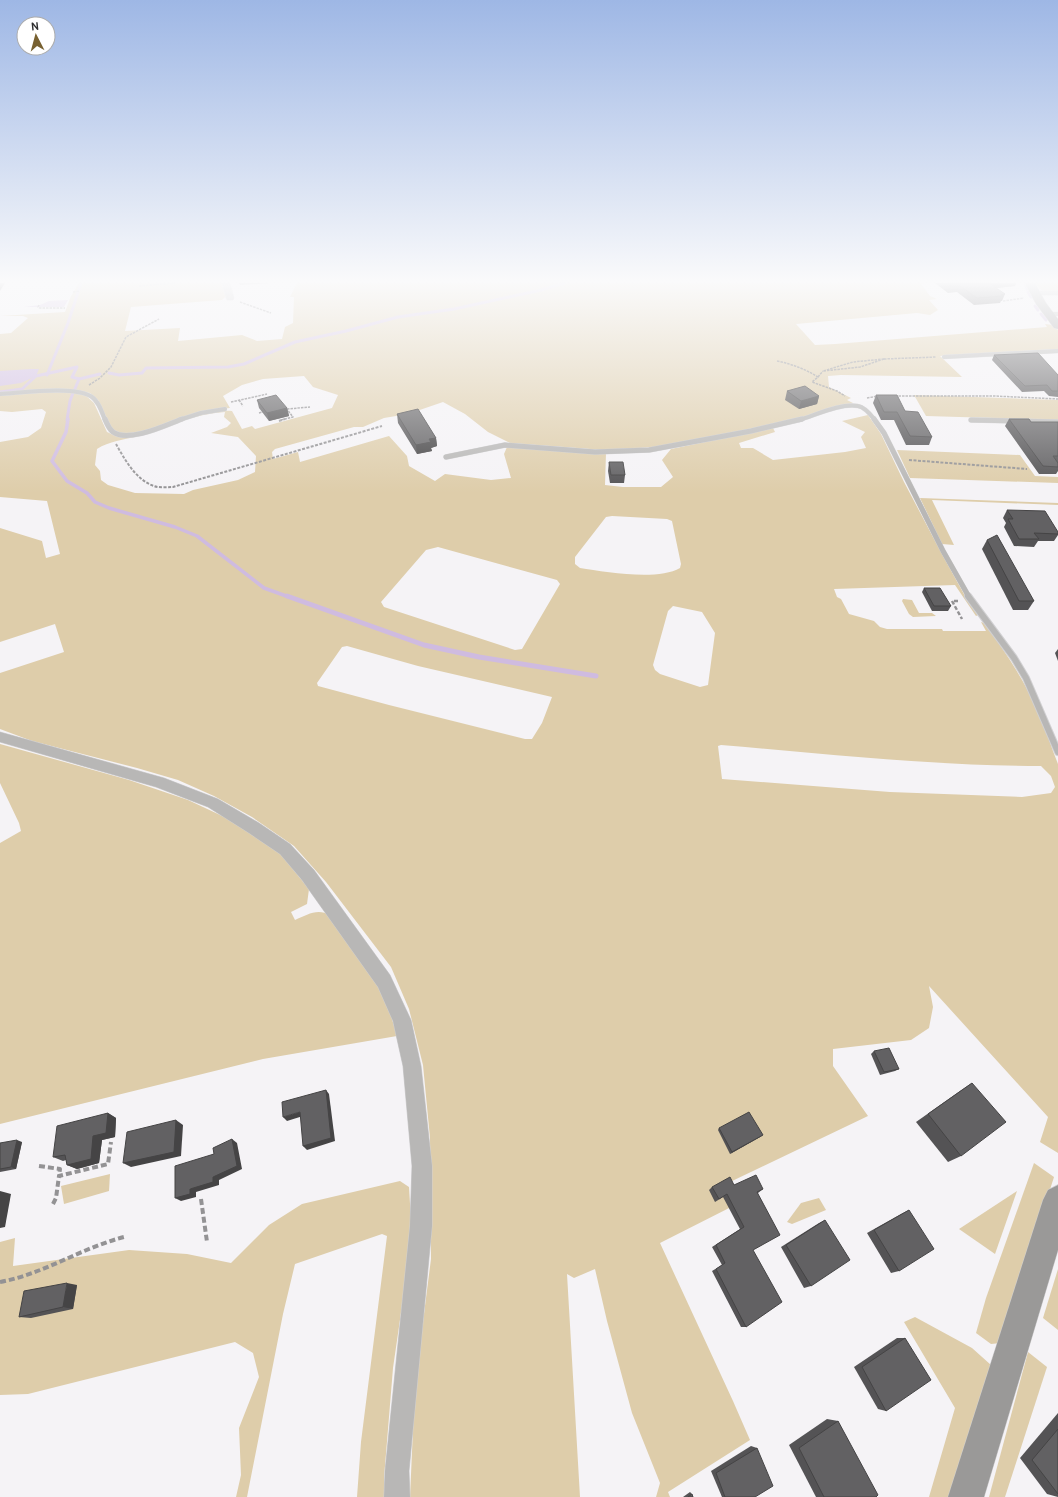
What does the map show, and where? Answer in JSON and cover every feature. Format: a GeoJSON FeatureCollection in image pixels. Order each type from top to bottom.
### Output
{"type":"FeatureCollection","features":[{"type":"Feature","properties":{"kind":"street"},"geometry":{"type":"LineString","coordinates":[[0,737],[160,782],[213,804],[254,828],[285,849],[308,875],[384,981],[402,1020],[412,1066],[422,1166],[421,1226],[397,1471],[397,1497]]}},
{"type":"Feature","properties":{"kind":"street"},"geometry":{"type":"LineString","coordinates":[[966,1497],[1058,1200]]}},
{"type":"Feature","properties":{"kind":"lane"},"geometry":{"type":"LineString","coordinates":[[944,357],[1023,353]]}},
{"type":"Feature","properties":{"kind":"lane"},"geometry":{"type":"LineString","coordinates":[[0,394],[77,392],[86,394],[96,400],[110,430],[114,434],[122,435],[141,433],[202,413],[225,409]]}},
{"type":"Feature","properties":{"kind":"lane"},"geometry":{"type":"LineString","coordinates":[[446,457],[505,445],[601,452],[631,452],[661,449],[794,422],[836,408],[858,406],[870,414],[877,422],[972,604],[1014,658],[1026,678],[1058,752]]}},
{"type":"Feature","properties":{"kind":"lane"},"geometry":{"type":"LineString","coordinates":[[970,420],[1058,422]]}},
{"type":"Feature","properties":{"kind":"path"},"geometry":{"type":"LineString","coordinates":[[77,392],[107,372],[119,353]]}},
{"type":"Feature","properties":{"kind":"path"},"geometry":{"type":"LineString","coordinates":[[849,399],[837,391],[812,382],[823,371],[835,365],[864,360],[944,357]]}},
{"type":"Feature","properties":{"kind":"path"},"geometry":{"type":"LineString","coordinates":[[823,371],[860,367],[884,359]]}},
{"type":"Feature","properties":{"kind":"path"},"geometry":{"type":"LineString","coordinates":[[777,361],[798,365],[818,377]]}},
{"type":"Feature","properties":{"kind":"path"},"geometry":{"type":"LineString","coordinates":[[231,402],[267,394]]}},
{"type":"Feature","properties":{"kind":"path"},"geometry":{"type":"LineString","coordinates":[[861,400],[874,396],[881,396]]}},
{"type":"Feature","properties":{"kind":"path"},"geometry":{"type":"LineString","coordinates":[[889,396],[994,396],[1058,399]]}},
{"type":"Feature","properties":{"kind":"path"},"geometry":{"type":"LineString","coordinates":[[239,400],[243,406]]}},
{"type":"Feature","properties":{"kind":"path"},"geometry":{"type":"LineString","coordinates":[[279,421],[293,417],[286,408],[310,407]]}},
{"type":"Feature","properties":{"kind":"path"},"geometry":{"type":"LineString","coordinates":[[259,413],[272,410]]}},
{"type":"Feature","properties":{"kind":"path"},"geometry":{"type":"LineString","coordinates":[[122,435],[116,439],[115,442],[125,461],[142,480],[154,487],[161,488],[173,487],[382,426]]}},
{"type":"Feature","properties":{"kind":"path"},"geometry":{"type":"LineString","coordinates":[[896,458],[1027,469]]}},
{"type":"Feature","properties":{"kind":"path"},"geometry":{"type":"LineString","coordinates":[[959,601],[952,601],[962,619]]}},
{"type":"Feature","properties":{"kind":"path"},"geometry":{"type":"LineString","coordinates":[[59,1176],[108,1164],[111,1142]]}},
{"type":"Feature","properties":{"kind":"path"},"geometry":{"type":"LineString","coordinates":[[39,1166],[60,1169],[56,1198],[53,1204]]}},
{"type":"Feature","properties":{"kind":"path"},"geometry":{"type":"LineString","coordinates":[[201,1199],[207,1242]]}},
{"type":"Feature","properties":{"kind":"path"},"geometry":{"type":"LineString","coordinates":[[0,1282],[16,1280],[45,1270],[97,1244],[124,1237]]}},
{"type":"Feature","properties":{"kind":"shaded area"},"geometry":{"type":"Polygon","coordinates":[[[0,353],[993,353],[940,356],[962,377],[828,376],[829,387],[851,398],[847,400],[853,403],[792,421],[658,447],[603,450],[510,443],[488,432],[465,414],[443,402],[408,414],[384,418],[363,427],[354,427],[275,449],[272,452],[273,459],[298,452],[300,462],[389,436],[407,456],[409,466],[435,481],[445,474],[491,480],[511,478],[504,454],[507,447],[606,453],[605,485],[623,487],[661,487],[673,477],[662,460],[671,449],[773,428],[775,432],[739,443],[741,448],[753,448],[773,460],[845,452],[866,448],[861,437],[865,432],[842,421],[868,415],[881,434],[904,482],[943,556],[970,605],[978,615],[976,616],[955,585],[834,589],[837,597],[841,599],[849,614],[874,621],[880,627],[887,629],[986,631],[981,622],[984,623],[1015,668],[1028,691],[1042,721],[1058,764],[1058,1153],[1040,1142],[1048,1117],[929,986],[933,1007],[929,1028],[911,1040],[833,1049],[833,1066],[868,1116],[730,1182],[741,1202],[660,1243],[750,1440],[668,1492],[670,1497],[656,1497],[660,1483],[632,1413],[607,1321],[595,1269],[574,1278],[567,1274],[580,1497],[410,1497],[415,1384],[431,1259],[430,1138],[423,1065],[409,1009],[391,967],[326,882],[294,846],[252,817],[214,796],[178,780],[32,741],[0,729],[0,673],[64,652],[55,624],[0,642],[0,528],[42,541],[46,558],[60,554],[47,501],[0,497],[0,442],[28,437],[41,428],[46,412],[42,409],[12,412],[0,411],[0,353]],[[304,376],[263,379],[242,385],[223,396],[230,408],[218,409],[199,414],[232,411],[242,429],[252,426],[255,429],[332,408],[338,395],[313,387],[304,376]],[[82,392],[94,403],[107,432],[118,437],[127,437],[158,427],[123,434],[112,429],[98,400],[90,393],[82,392]],[[225,412],[214,413],[181,421],[138,436],[102,446],[97,449],[95,465],[100,471],[101,480],[108,485],[135,493],[184,494],[193,490],[238,480],[255,472],[256,456],[238,437],[211,433],[227,427],[231,423],[224,417],[225,412]],[[606,517],[575,557],[575,564],[580,568],[603,572],[645,575],[670,572],[680,568],[681,564],[672,521],[667,519],[606,517]],[[438,547],[426,550],[381,602],[384,607],[515,650],[522,649],[560,584],[557,580],[438,547]],[[673,606],[668,611],[653,665],[655,670],[660,674],[700,687],[708,685],[715,633],[702,612],[673,606]],[[347,646],[342,647],[317,683],[318,686],[525,739],[532,739],[542,723],[552,697],[418,666],[347,646]],[[721,745],[718,746],[722,779],[890,792],[1022,797],[1051,793],[1055,787],[1051,776],[1041,766],[921,762],[721,745]]]}},
{"type":"Feature","properties":{"kind":"shaded area"},"geometry":{"type":"Polygon","coordinates":[[[39,369],[36,376],[21,383],[0,386],[0,371],[39,369]]]}},
{"type":"Feature","properties":{"kind":"shaded area"},"geometry":{"type":"Polygon","coordinates":[[[914,395],[1058,400],[1058,420],[926,416],[914,395]]]}},
{"type":"Feature","properties":{"kind":"shaded area"},"geometry":{"type":"Polygon","coordinates":[[[897,450],[1020,455],[1035,476],[1058,477],[1058,483],[910,478],[897,450]]]}},
{"type":"Feature","properties":{"kind":"shaded area"},"geometry":{"type":"Polygon","coordinates":[[[920,498],[1058,503],[1058,505],[932,500],[954,545],[942,544],[920,498]]]}},
{"type":"Feature","properties":{"kind":"shaded area"},"geometry":{"type":"Polygon","coordinates":[[[903,599],[912,600],[919,613],[932,613],[936,616],[913,617],[909,614],[902,601],[903,599]]]}},
{"type":"Feature","properties":{"kind":"shaded area"},"geometry":{"type":"Polygon","coordinates":[[[0,744],[129,780],[188,800],[233,821],[279,852],[309,889],[307,904],[291,912],[295,920],[316,912],[330,915],[375,981],[388,1005],[397,1036],[263,1059],[0,1124],[0,843],[21,831],[19,823],[0,783],[0,744]]]}},
{"type":"Feature","properties":{"kind":"shaded area"},"geometry":{"type":"Polygon","coordinates":[[[1034,1163],[1054,1177],[1001,1343],[991,1344],[976,1333],[986,1298],[1034,1163]]]}},
{"type":"Feature","properties":{"kind":"shaded area"},"geometry":{"type":"Polygon","coordinates":[[[110,1174],[109,1191],[64,1204],[61,1186],[110,1174]]]}},
{"type":"Feature","properties":{"kind":"shaded area"},"geometry":{"type":"Polygon","coordinates":[[[400,1181],[409,1187],[412,1237],[393,1368],[384,1478],[384,1497],[357,1497],[361,1442],[387,1236],[382,1234],[295,1264],[283,1314],[247,1497],[236,1497],[241,1475],[239,1428],[259,1377],[253,1353],[235,1342],[28,1394],[0,1395],[0,1242],[15,1238],[13,1266],[129,1250],[187,1254],[231,1263],[269,1225],[302,1204],[400,1181]]]}},
{"type":"Feature","properties":{"kind":"shaded area"},"geometry":{"type":"Polygon","coordinates":[[[1017,1191],[995,1254],[959,1229],[1017,1191]]]}},
{"type":"Feature","properties":{"kind":"shaded area"},"geometry":{"type":"Polygon","coordinates":[[[819,1198],[826,1210],[792,1224],[787,1222],[801,1203],[819,1198]]]}},
{"type":"Feature","properties":{"kind":"shaded area"},"geometry":{"type":"Polygon","coordinates":[[[1058,1269],[1058,1330],[1043,1318],[1058,1269]]]}},
{"type":"Feature","properties":{"kind":"shaded area"},"geometry":{"type":"Polygon","coordinates":[[[915,1317],[972,1348],[991,1365],[949,1497],[929,1497],[955,1408],[904,1322],[915,1317]]]}},
{"type":"Feature","properties":{"kind":"shaded area"},"geometry":{"type":"Polygon","coordinates":[[[1028,1352],[1047,1367],[1005,1497],[989,1497],[1028,1352]]]}},
{"type":"Feature","properties":{"kind":"building"},"geometry":{"type":"Polygon","coordinates":[[[1038,353],[1058,375],[1058,391],[1052,391],[1047,385],[1025,386],[994,355],[1038,353]]]}},
{"type":"Feature","properties":{"kind":"building"},"geometry":{"type":"Polygon","coordinates":[[[805,386],[819,396],[801,401],[787,391],[805,386]]]}},
{"type":"Feature","properties":{"kind":"building"},"geometry":{"type":"Polygon","coordinates":[[[276,395],[287,408],[267,413],[257,400],[276,395]]]}},
{"type":"Feature","properties":{"kind":"building"},"geometry":{"type":"Polygon","coordinates":[[[876,395],[897,395],[905,411],[918,412],[932,437],[910,436],[897,412],[884,412],[876,395]]]}},
{"type":"Feature","properties":{"kind":"building"},"geometry":{"type":"Polygon","coordinates":[[[418,409],[436,438],[429,439],[431,442],[416,445],[397,414],[418,409]]]}},
{"type":"Feature","properties":{"kind":"building"},"geometry":{"type":"Polygon","coordinates":[[[1009,419],[1029,419],[1031,422],[1058,422],[1058,456],[1053,456],[1058,463],[1058,467],[1043,466],[1009,419]]]}},
{"type":"Feature","properties":{"kind":"building"},"geometry":{"type":"Polygon","coordinates":[[[609,462],[623,462],[625,475],[611,475],[609,462]]]}},
{"type":"Feature","properties":{"kind":"building"},"geometry":{"type":"Polygon","coordinates":[[[1007,510],[1045,511],[1058,534],[1034,533],[1039,539],[1019,539],[1008,519],[1013,519],[1007,510]]]}},
{"type":"Feature","properties":{"kind":"building"},"geometry":{"type":"Polygon","coordinates":[[[997,535],[1034,601],[1019,601],[987,540],[997,535]]]}},
{"type":"Feature","properties":{"kind":"building"},"geometry":{"type":"Polygon","coordinates":[[[924,588],[940,588],[951,606],[934,606],[924,588]]]}},
{"type":"Feature","properties":{"kind":"building"},"geometry":{"type":"Polygon","coordinates":[[[889,1048],[899,1069],[884,1072],[874,1051],[889,1048]]]}},
{"type":"Feature","properties":{"kind":"building"},"geometry":{"type":"Polygon","coordinates":[[[972,1083],[1006,1122],[961,1156],[928,1114],[972,1083]]]}},
{"type":"Feature","properties":{"kind":"building"},"geometry":{"type":"Polygon","coordinates":[[[326,1090],[331,1138],[303,1146],[300,1112],[283,1117],[282,1102],[326,1090]]]}},
{"type":"Feature","properties":{"kind":"building"},"geometry":{"type":"Polygon","coordinates":[[[749,1112],[763,1135],[732,1152],[719,1128],[749,1112]]]}},
{"type":"Feature","properties":{"kind":"building"},"geometry":{"type":"Polygon","coordinates":[[[108,1113],[106,1133],[93,1136],[91,1159],[67,1165],[65,1155],[53,1157],[57,1126],[108,1113]]]}},
{"type":"Feature","properties":{"kind":"building"},"geometry":{"type":"Polygon","coordinates":[[[176,1120],[174,1152],[123,1163],[127,1132],[176,1120]]]}},
{"type":"Feature","properties":{"kind":"building"},"geometry":{"type":"Polygon","coordinates":[[[232,1139],[237,1166],[213,1177],[213,1182],[190,1189],[190,1194],[175,1198],[175,1166],[214,1154],[213,1148],[232,1139]]]}},
{"type":"Feature","properties":{"kind":"building"},"geometry":{"type":"Polygon","coordinates":[[[17,1140],[11,1167],[0,1169],[0,1143],[17,1140]]]}},
{"type":"Feature","properties":{"kind":"building"},"geometry":{"type":"Polygon","coordinates":[[[756,1175],[763,1189],[757,1192],[780,1235],[753,1250],[782,1302],[746,1327],[716,1269],[725,1263],[716,1245],[744,1227],[727,1194],[719,1199],[712,1187],[730,1177],[734,1185],[756,1175]]]}},
{"type":"Feature","properties":{"kind":"building"},"geometry":{"type":"Polygon","coordinates":[[[909,1210],[934,1249],[899,1271],[874,1230],[909,1210]]]}},
{"type":"Feature","properties":{"kind":"building"},"geometry":{"type":"Polygon","coordinates":[[[825,1220],[850,1260],[811,1286],[786,1245],[825,1220]]]}},
{"type":"Feature","properties":{"kind":"building"},"geometry":{"type":"Polygon","coordinates":[[[67,1283],[63,1307],[19,1317],[24,1291],[67,1283]]]}},
{"type":"Feature","properties":{"kind":"building"},"geometry":{"type":"Polygon","coordinates":[[[905,1338],[931,1380],[886,1411],[862,1367],[905,1338]]]}},
{"type":"Feature","properties":{"kind":"building"},"geometry":{"type":"Polygon","coordinates":[[[838,1421],[878,1495],[876,1497],[824,1497],[799,1448],[838,1421]]]}},
{"type":"Feature","properties":{"kind":"building"},"geometry":{"type":"Polygon","coordinates":[[[1058,1429],[1058,1494],[1032,1460],[1058,1429]]]}},
{"type":"Feature","properties":{"kind":"building"},"geometry":{"type":"Polygon","coordinates":[[[757,1448],[773,1486],[755,1497],[725,1497],[716,1473],[757,1448]]]}},
{"type":"Feature","properties":{"kind":"waterway"},"geometry":{"type":"LineString","coordinates":[[48,373],[56,353]]}},
{"type":"Feature","properties":{"kind":"waterway"},"geometry":{"type":"LineString","coordinates":[[109,373],[119,375],[142,373],[146,368],[228,367],[244,364],[270,353]]}},
{"type":"Feature","properties":{"kind":"waterway"},"geometry":{"type":"LineString","coordinates":[[48,373],[77,367],[72,377],[79,379]]}},
{"type":"Feature","properties":{"kind":"waterway"},"geometry":{"type":"LineString","coordinates":[[0,392],[22,389],[36,376],[48,373]]}},
{"type":"Feature","properties":{"kind":"waterway"},"geometry":{"type":"LineString","coordinates":[[79,379],[100,374]]}},
{"type":"Feature","properties":{"kind":"waterway"},"geometry":{"type":"LineString","coordinates":[[74,391],[79,379]]}},
{"type":"Feature","properties":{"kind":"waterway"},"geometry":{"type":"LineString","coordinates":[[67,420],[73,393]]}},
{"type":"Feature","properties":{"kind":"waterway"},"geometry":{"type":"LineString","coordinates":[[68,419],[66,432],[52,461],[67,481],[87,493],[95,502],[109,508],[175,527],[197,536],[264,588],[289,597]]}},
{"type":"Feature","properties":{"kind":"waterway"},"geometry":{"type":"LineString","coordinates":[[287,596],[424,645],[479,657],[596,676]]}}]}
